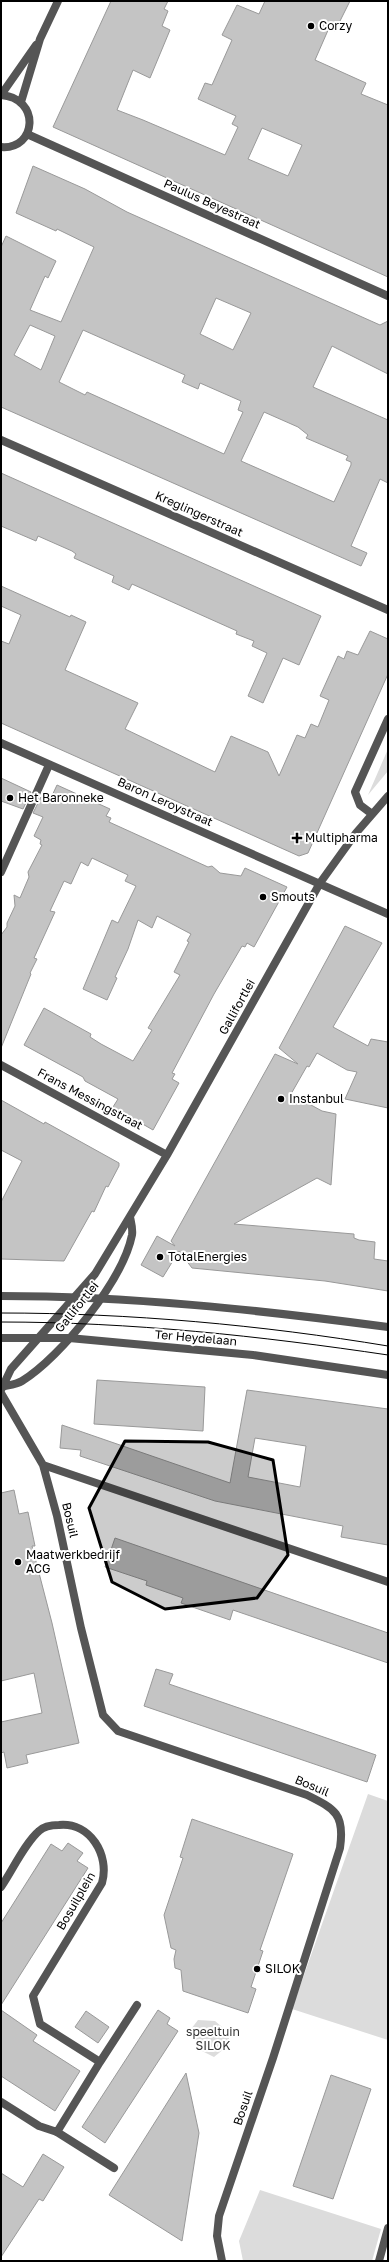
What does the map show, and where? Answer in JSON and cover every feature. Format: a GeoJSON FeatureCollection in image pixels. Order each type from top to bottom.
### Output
{"type":"FeatureCollection","features":[{"type":"Feature","properties":{"kind":"street"},"geometry":{"type":"LineString","coordinates":[[21,102],[40,39],[58,1]]}},
{"type":"Feature","properties":{"kind":"street"},"geometry":{"type":"LineString","coordinates":[[2,149],[18,143],[27,134],[30,122],[28,111],[21,102],[12,96],[1,95],[40,39]]}},
{"type":"Feature","properties":{"kind":"street","name":"Paulus Beyestraat"},"geometry":{"type":"LineString","coordinates":[[27,134],[388,296]]}},
{"type":"Feature","properties":{"kind":"street","name":"Kreglingerstraat"},"geometry":{"type":"LineString","coordinates":[[1,440],[388,610]]}},
{"type":"Feature","properties":{"kind":"street"},"geometry":{"type":"LineString","coordinates":[[372,814],[360,805],[355,792],[388,719]]}},
{"type":"Feature","properties":{"kind":"street","name":"Baron Leroystraat"},"geometry":{"type":"LineString","coordinates":[[1,743],[388,914]]}},
{"type":"Feature","properties":{"kind":"street"},"geometry":{"type":"LineString","coordinates":[[1,872],[49,765]]}},
{"type":"Feature","properties":{"kind":"street","name":"Gallifortlei"},"geometry":{"type":"LineString","coordinates":[[2,1390],[11,1369],[95,1274],[167,1155],[320,883],[372,814],[388,796]]}},
{"type":"Feature","properties":{"kind":"street","name":"Frans Messingstraat"},"geometry":{"type":"LineString","coordinates":[[1,1065],[167,1155]]}},
{"type":"Feature","properties":{"kind":"street","name":"Gallifortlei"},"geometry":{"type":"LineString","coordinates":[[2,1390],[21,1381],[44,1363],[69,1338],[101,1299],[116,1276],[132,1234],[130,1217]]}},
{"type":"Feature","properties":{"kind":"street"},"geometry":{"type":"LineString","coordinates":[[1,1296],[101,1299],[313,1318],[388,1327]]}},
{"type":"Feature","properties":{"kind":"street","name":"Ter Heydelaan"},"geometry":{"type":"LineString","coordinates":[[1,1338],[69,1338],[252,1355],[388,1375]]}},
{"type":"Feature","properties":{"kind":"street","name":"Bosuil"},"geometry":{"type":"LineString","coordinates":[[2,1390],[43,1465],[57,1516],[81,1628],[103,1715],[118,1731],[307,1795],[331,1807],[340,1819],[342,1833],[340,1848],[273,2058],[219,2216],[217,2236],[222,2261]]}},
{"type":"Feature","properties":{"kind":"street"},"geometry":{"type":"LineString","coordinates":[[43,1465],[388,1582]]}},
{"type":"Feature","properties":{"kind":"street","name":"Bosuilplein"},"geometry":{"type":"LineString","coordinates":[[1,1887],[39,1830],[49,1825],[66,1824],[80,1828],[95,1840],[105,1862],[106,1872],[102,1883],[33,1996],[40,2024],[100,2062]]}},
{"type":"Feature","properties":{"kind":"street"},"geometry":{"type":"LineString","coordinates":[[57,2132],[137,2005]]}},
{"type":"Feature","properties":{"kind":"street"},"geometry":{"type":"LineString","coordinates":[[1,2102],[39,2126],[57,2132],[114,2168]]}},
{"type":"Feature","properties":{"kind":"street"},"geometry":{"type":"LineString","coordinates":[[379,2261],[388,2228]]}},
{"type":"Feature","properties":{"kind":"highlighted area"},"geometry":{"type":"Polygon","coordinates":[[[125,1441],[208,1442],[273,1460],[288,1555],[257,1598],[165,1609],[112,1582],[89,1508],[125,1441]]]}},
{"type":"Feature","properties":{"kind":"green space"},"geometry":{"type":"Polygon","coordinates":[[[388,749],[388,771],[368,795],[388,749]]]}},
{"type":"Feature","properties":{"kind":"green space"},"geometry":{"type":"Polygon","coordinates":[[[368,1794],[388,1801],[388,2040],[292,2009],[368,1794]]]}},
{"type":"Feature","properties":{"kind":"green space","name":"speeltuin SILOK"},"geometry":{"type":"Polygon","coordinates":[[[198,2020],[215,2021],[228,2032],[230,2044],[214,2057],[202,2051],[199,2042],[192,2039],[191,2029],[198,2020]]]}},
{"type":"Feature","properties":{"kind":"green space"},"geometry":{"type":"Polygon","coordinates":[[[260,2190],[381,2229],[372,2261],[243,2261],[239,2241],[260,2190]]]}},
{"type":"Feature","properties":{"kind":"building"},"geometry":{"type":"Polygon","coordinates":[[[111,1],[168,1],[164,9],[168,11],[162,26],[170,30],[150,78],[133,70],[117,110],[225,155],[238,127],[232,124],[236,116],[198,99],[205,83],[212,85],[232,40],[222,35],[237,5],[259,14],[265,1],[350,1],[335,31],[329,28],[315,60],[366,83],[361,94],[388,105],[388,277],[53,127],[111,1]],[[262,128],[248,159],[288,176],[302,145],[262,128]]]}},
{"type":"Feature","properties":{"kind":"building"},"geometry":{"type":"Polygon","coordinates":[[[33,166],[85,189],[127,212],[380,325],[388,321],[388,374],[332,346],[313,387],[388,420],[388,483],[380,479],[351,546],[367,553],[361,566],[1,407],[1,247],[6,236],[56,261],[48,278],[45,276],[30,310],[61,322],[94,247],[57,229],[56,231],[16,213],[33,166]],[[216,298],[200,334],[233,350],[251,313],[216,298]],[[30,325],[14,355],[41,370],[55,336],[30,325]],[[83,330],[59,382],[85,395],[87,392],[224,454],[243,412],[238,410],[241,401],[200,383],[198,389],[182,382],[185,375],[83,330]],[[264,412],[241,461],[334,502],[351,465],[351,462],[346,460],[348,456],[306,438],[308,435],[298,427],[264,412]]]}},
{"type":"Feature","properties":{"kind":"building"},"geometry":{"type":"Polygon","coordinates":[[[1,473],[321,616],[299,665],[283,658],[263,703],[248,696],[267,653],[252,646],[254,641],[236,634],[237,631],[132,584],[129,590],[112,582],[114,576],[74,558],[76,554],[72,551],[38,536],[36,541],[1,526],[1,473]]]}},
{"type":"Feature","properties":{"kind":"building"},"geometry":{"type":"Polygon","coordinates":[[[1,586],[70,617],[71,615],[86,622],[65,670],[138,703],[125,729],[215,772],[231,736],[268,752],[279,776],[297,735],[305,738],[311,724],[318,727],[329,700],[320,696],[338,656],[344,659],[347,651],[358,655],[370,631],[388,639],[388,674],[308,853],[299,856],[1,723],[1,641],[9,644],[21,615],[1,606],[1,586]]]}},
{"type":"Feature","properties":{"kind":"building","name":"Het Baronneke"},"geometry":{"type":"Polygon","coordinates":[[[1,778],[31,792],[23,809],[1,801],[1,778]]]}},
{"type":"Feature","properties":{"kind":"building"},"geometry":{"type":"Polygon","coordinates":[[[57,785],[110,809],[106,816],[111,818],[109,822],[208,867],[212,866],[220,873],[241,876],[245,868],[287,887],[254,947],[247,943],[245,947],[242,946],[214,994],[172,1073],[175,1074],[172,1079],[179,1083],[153,1130],[113,1107],[118,1099],[85,1081],[83,1077],[24,1045],[44,1008],[91,1034],[90,1037],[101,1044],[133,1061],[152,1030],[148,1028],[180,975],[174,972],[189,942],[187,941],[191,934],[157,916],[152,928],[138,920],[128,949],[115,977],[117,978],[107,1000],[83,989],[112,920],[118,923],[136,886],[125,881],[128,875],[92,858],[88,866],[81,862],[71,884],[64,881],[50,911],[55,912],[34,958],[37,959],[30,973],[31,974],[1,1048],[1,935],[7,927],[7,923],[15,906],[14,895],[20,898],[29,877],[28,872],[42,845],[40,844],[41,840],[34,836],[43,817],[33,813],[41,797],[50,800],[57,785]]]}},
{"type":"Feature","properties":{"kind":"building"},"geometry":{"type":"Polygon","coordinates":[[[345,926],[382,943],[333,1027],[368,1046],[371,1039],[388,1042],[388,1108],[345,1099],[357,1072],[347,1070],[317,1053],[309,1067],[307,1066],[291,1094],[322,1111],[336,1114],[331,1185],[317,1178],[234,1224],[354,1234],[354,1238],[359,1240],[375,1242],[374,1259],[388,1261],[388,1291],[325,1281],[192,1268],[179,1251],[163,1277],[141,1265],[157,1236],[175,1246],[171,1241],[275,1054],[298,1064],[279,1048],[345,926]]]}},
{"type":"Feature","properties":{"kind":"building"},"geometry":{"type":"Polygon","coordinates":[[[1,1100],[44,1124],[45,1122],[119,1163],[119,1166],[108,1187],[106,1186],[94,1212],[92,1211],[64,1261],[1,1259],[1,1202],[22,1161],[1,1150],[1,1100]]]}},
{"type":"Feature","properties":{"kind":"building"},"geometry":{"type":"Polygon","coordinates":[[[97,1380],[205,1387],[203,1431],[94,1424],[97,1380]]]}},
{"type":"Feature","properties":{"kind":"building"},"geometry":{"type":"Polygon","coordinates":[[[247,1390],[388,1409],[388,1545],[341,1537],[343,1526],[215,1501],[80,1456],[81,1450],[60,1448],[62,1425],[230,1483],[247,1390]],[[255,1438],[248,1477],[300,1487],[306,1446],[255,1438]]]}},
{"type":"Feature","properties":{"kind":"building"},"geometry":{"type":"Polygon","coordinates":[[[14,1490],[19,1514],[28,1512],[35,1546],[32,1546],[52,1623],[79,1743],[26,1755],[28,1763],[7,1768],[4,1752],[1,1753],[1,1722],[42,1713],[34,1673],[1,1681],[1,1493],[14,1490]]]}},
{"type":"Feature","properties":{"kind":"building"},"geometry":{"type":"Polygon","coordinates":[[[115,1538],[388,1633],[388,1663],[233,1610],[230,1620],[181,1603],[183,1598],[146,1585],[147,1581],[105,1567],[115,1538]]]}},
{"type":"Feature","properties":{"kind":"building"},"geometry":{"type":"Polygon","coordinates":[[[156,1669],[173,1674],[169,1684],[376,1755],[367,1782],[144,1706],[156,1669]]]}},
{"type":"Feature","properties":{"kind":"building"},"geometry":{"type":"Polygon","coordinates":[[[192,1819],[293,1854],[260,1950],[263,1951],[251,1987],[256,1989],[248,2013],[183,1991],[181,1970],[175,1968],[174,1959],[176,1950],[171,1948],[164,1915],[183,1858],[180,1857],[192,1819]]]}},
{"type":"Feature","properties":{"kind":"building"},"geometry":{"type":"Polygon","coordinates":[[[68,1843],[83,1853],[77,1861],[88,1868],[1,2005],[1,1923],[51,1844],[62,1851],[68,1843]]]}},
{"type":"Feature","properties":{"kind":"building"},"geometry":{"type":"Polygon","coordinates":[[[1,2010],[37,2035],[33,2041],[80,2071],[55,2111],[1,2076],[1,2010]]]}},
{"type":"Feature","properties":{"kind":"building"},"geometry":{"type":"Polygon","coordinates":[[[158,2010],[170,2018],[167,2024],[178,2031],[105,2143],[82,2127],[158,2010]]]}},
{"type":"Feature","properties":{"kind":"building"},"geometry":{"type":"Polygon","coordinates":[[[86,2011],[109,2027],[98,2043],[75,2027],[86,2011]]]}},
{"type":"Feature","properties":{"kind":"building"},"geometry":{"type":"Polygon","coordinates":[[[186,2073],[199,2133],[182,2241],[109,2195],[186,2073]]]}},
{"type":"Feature","properties":{"kind":"building"},"geometry":{"type":"Polygon","coordinates":[[[331,2075],[371,2089],[333,2199],[293,2186],[331,2075]]]}},
{"type":"Feature","properties":{"kind":"building"},"geometry":{"type":"Polygon","coordinates":[[[43,2154],[64,2167],[43,2201],[39,2199],[1,2257],[1,2173],[23,2187],[43,2154]]]}},
{"type":"Feature","properties":{"kind":"tram line"},"geometry":{"type":"LineString","coordinates":[[1,1313],[98,1315],[244,1326],[388,1346]]}},
{"type":"Feature","properties":{"kind":"tram line"},"geometry":{"type":"LineString","coordinates":[[1,1322],[98,1324],[195,1331],[388,1355]]}},
{"type":"Feature","properties":{"kind":"place","name":"Corzy"},"geometry":{"type":"Point","coordinates":[311,26]}},
{"type":"Feature","properties":{"kind":"place","name":"Het Baronneke"},"geometry":{"type":"Point","coordinates":[10,798]}},
{"type":"Feature","properties":{"kind":"place","name":"Multipharma"},"geometry":{"type":"Point","coordinates":[297,838]}},
{"type":"Feature","properties":{"kind":"place","name":"Smouts"},"geometry":{"type":"Point","coordinates":[263,897]}},
{"type":"Feature","properties":{"kind":"place","name":"Instanbul"},"geometry":{"type":"Point","coordinates":[281,1099]}},
{"type":"Feature","properties":{"kind":"place","name":"TotalEnergies"},"geometry":{"type":"Point","coordinates":[160,1257]}},
{"type":"Feature","properties":{"kind":"place","name":"Maatwerkbedrijf ACG"},"geometry":{"type":"Point","coordinates":[18,1562]}},
{"type":"Feature","properties":{"kind":"place","name":"SILOK"},"geometry":{"type":"Point","coordinates":[257,1969]}}]}
